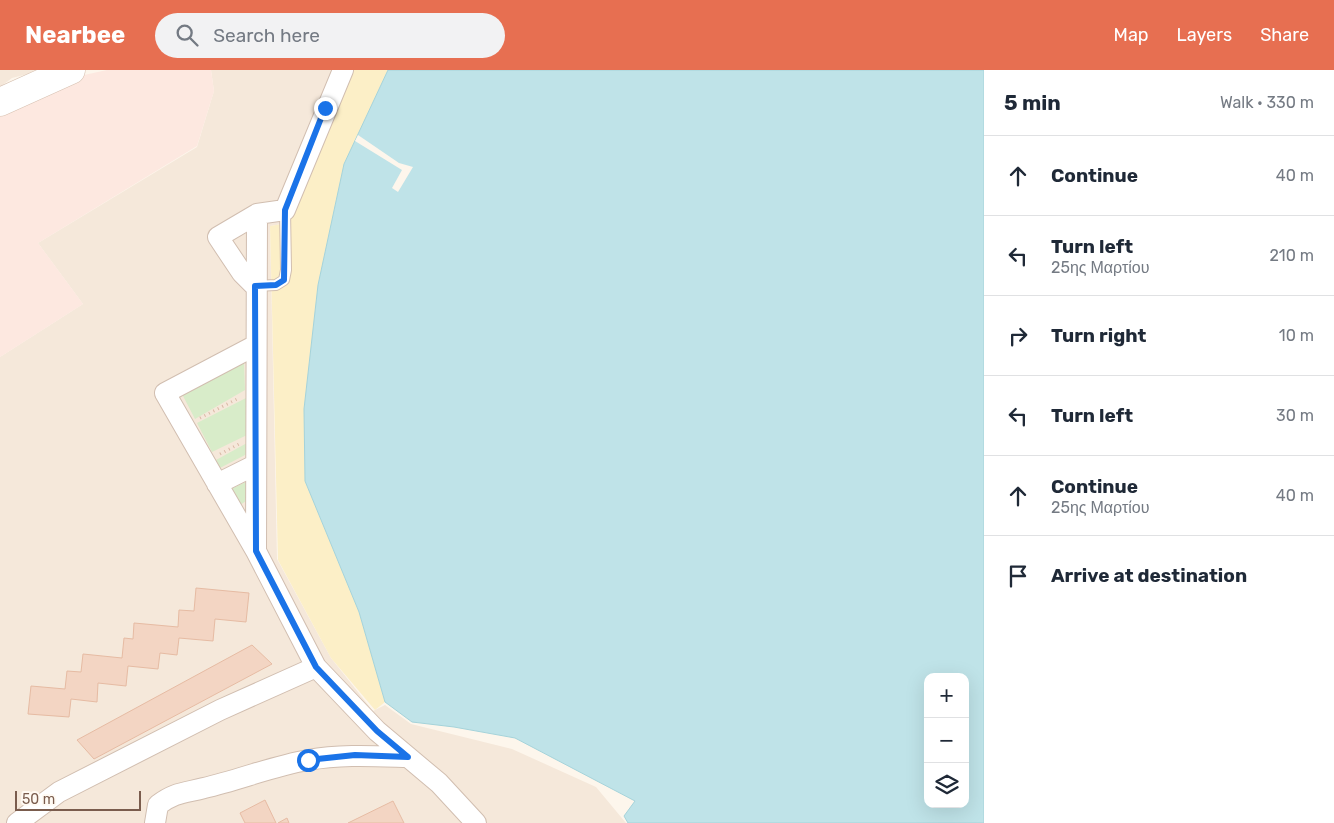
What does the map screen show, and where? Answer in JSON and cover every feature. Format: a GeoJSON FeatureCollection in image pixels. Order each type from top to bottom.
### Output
{"type":"FeatureCollection","features":[{"type":"Feature","properties":{"kind":"main road"},"geometry":{"type":"LineString","coordinates":[[0,102],[65,71]]}},
{"type":"Feature","properties":{"kind":"street"},"geometry":{"type":"LineString","coordinates":[[255,286],[242,273],[218,237],[257,214],[285,210],[343,70]]}},
{"type":"Feature","properties":{"kind":"street"},"geometry":{"type":"LineString","coordinates":[[256,551],[255,286],[257,214]]}},
{"type":"Feature","properties":{"kind":"street"},"geometry":{"type":"LineString","coordinates":[[256,345],[165,393],[256,551],[316,667],[377,731],[439,783],[476,823]]}},
{"type":"Feature","properties":{"kind":"street"},"geometry":{"type":"LineString","coordinates":[[217,484],[255,465]]}},
{"type":"Feature","properties":{"kind":"street"},"geometry":{"type":"LineString","coordinates":[[17,823],[59,792],[220,710],[316,667]]}},
{"type":"Feature","properties":{"kind":"street"},"geometry":{"type":"LineString","coordinates":[[155,823],[158,805],[172,794],[204,788],[242,776],[308,760],[355,755],[408,757]]}},
{"type":"Feature","properties":{"kind":"lane"},"geometry":{"type":"LineString","coordinates":[[255,286],[276,285],[284,280],[285,210]]}},
{"type":"Feature","properties":{"kind":"path"},"geometry":{"type":"LineString","coordinates":[[184,427],[256,388]]}},
{"type":"Feature","properties":{"kind":"path"},"geometry":{"type":"LineString","coordinates":[[205,463],[256,434]]}},
{"type":"Feature","properties":{"kind":"shaded area"},"geometry":{"type":"Polygon","coordinates":[[[0,70],[44,70],[12,78],[0,87],[0,70]]]}},
{"type":"Feature","properties":{"kind":"shaded area"},"geometry":{"type":"Polygon","coordinates":[[[107,70],[211,70],[214,91],[197,146],[38,243],[83,304],[0,357],[0,116],[13,106],[75,77],[107,70]]]}},
{"type":"Feature","properties":{"kind":"shaded area"},"geometry":{"type":"Polygon","coordinates":[[[211,70],[350,70],[288,223],[270,226],[277,559],[331,658],[373,711],[385,705],[411,724],[512,749],[596,787],[626,823],[0,823],[0,357],[83,304],[38,243],[197,147],[214,91],[211,70]]]}},
{"type":"Feature","properties":{"kind":"green space"},"geometry":{"type":"Polygon","coordinates":[[[244,361],[245,390],[195,419],[182,394],[244,361]]]}},
{"type":"Feature","properties":{"kind":"green space"},"geometry":{"type":"Polygon","coordinates":[[[246,398],[247,435],[212,452],[197,423],[246,398]]]}},
{"type":"Feature","properties":{"kind":"green space"},"geometry":{"type":"Polygon","coordinates":[[[247,443],[247,454],[220,468],[216,460],[247,443]]]}},
{"type":"Feature","properties":{"kind":"green space"},"geometry":{"type":"Polygon","coordinates":[[[248,481],[249,499],[240,505],[229,490],[248,481]]]}},
{"type":"Feature","properties":{"kind":"sand"},"geometry":{"type":"Polygon","coordinates":[[[352,70],[388,70],[344,165],[318,285],[304,409],[305,481],[359,612],[385,702],[375,710],[331,658],[278,560],[270,226],[288,223],[352,70]]]}},
{"type":"Feature","properties":{"kind":"water"},"geometry":{"type":"Polygon","coordinates":[[[388,70],[984,70],[984,823],[628,823],[624,816],[635,801],[515,738],[454,727],[412,722],[385,702],[359,612],[305,481],[304,409],[318,285],[344,164],[388,70]]]}},
{"type":"Feature","properties":{"kind":"pier"},"geometry":{"type":"Polygon","coordinates":[[[358,135],[399,163],[413,167],[398,192],[392,188],[402,170],[355,141],[358,135]]]}},
{"type":"Feature","properties":{"kind":"building"},"geometry":{"type":"Polygon","coordinates":[[[196,588],[249,593],[246,622],[215,619],[213,641],[179,638],[177,655],[160,653],[158,669],[128,666],[126,686],[98,683],[97,702],[71,699],[69,717],[28,714],[31,686],[65,689],[67,671],[81,672],[83,654],[122,658],[124,638],[133,639],[134,623],[178,627],[179,610],[194,611],[196,588]]]}},
{"type":"Feature","properties":{"kind":"building"},"geometry":{"type":"Polygon","coordinates":[[[252,645],[272,664],[94,759],[77,740],[252,645]]]}},
{"type":"Feature","properties":{"kind":"building"},"geometry":{"type":"Polygon","coordinates":[[[265,800],[276,823],[245,823],[240,813],[265,800]]]}},
{"type":"Feature","properties":{"kind":"building"},"geometry":{"type":"Polygon","coordinates":[[[393,801],[404,823],[348,823],[393,801]]]}},
{"type":"Feature","properties":{"kind":"building"},"geometry":{"type":"Polygon","coordinates":[[[287,818],[289,823],[278,823],[287,818]]]}},
{"type":"Feature","properties":{"kind":"route"},"geometry":{"type":"LineString","coordinates":[[308,760],[355,755],[408,757],[377,731],[316,667],[256,551],[255,286],[276,285],[284,280],[286,270],[285,210],[325,108]]}}]}
